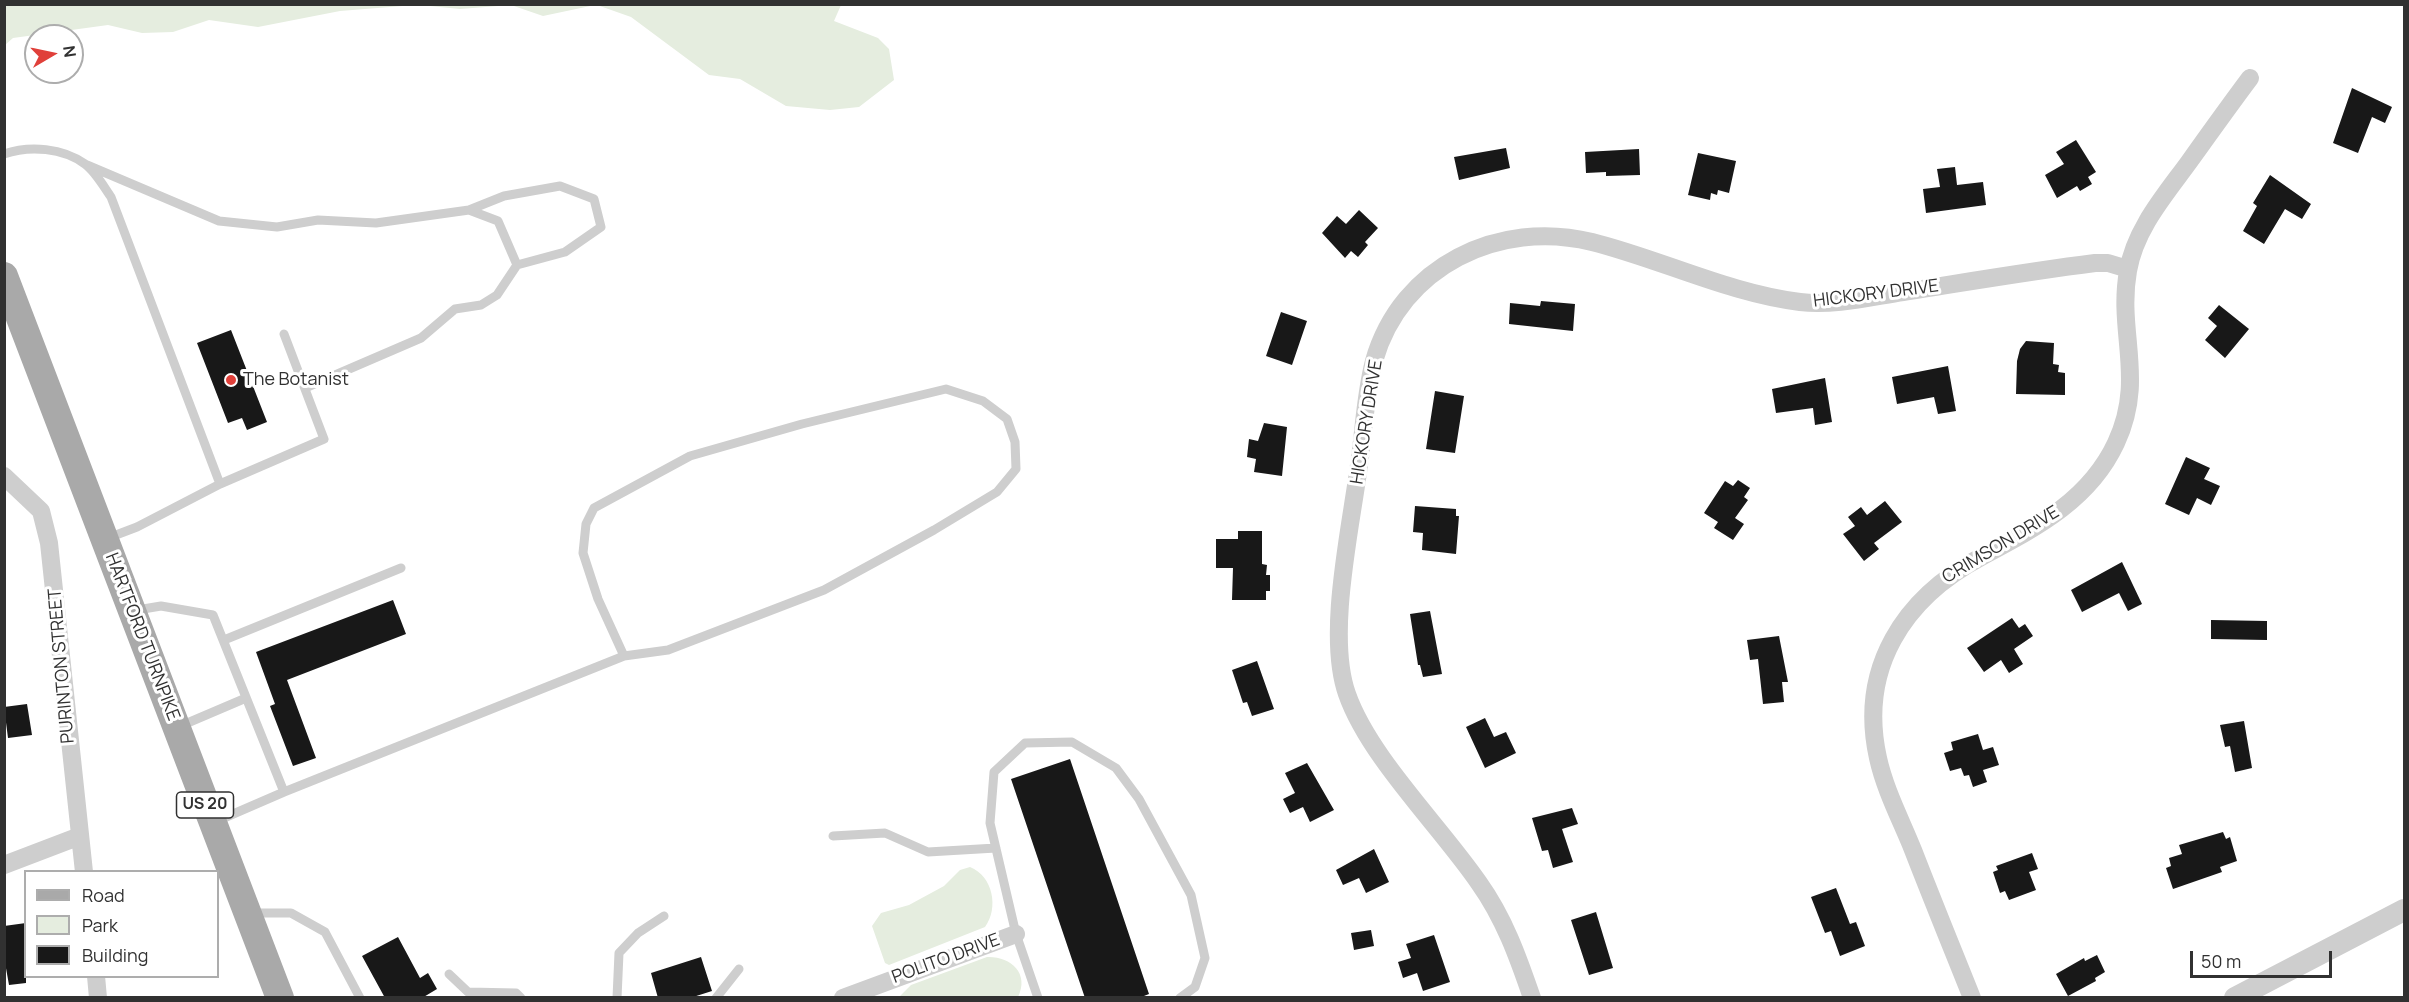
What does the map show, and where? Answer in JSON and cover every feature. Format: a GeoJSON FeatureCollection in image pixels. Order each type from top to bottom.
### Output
{"type":"FeatureCollection","features":[{"type":"Feature","properties":{"kind":"main road","name":"HARTFORD TURNPIKE"},"geometry":{"type":"LineString","coordinates":[[4,276],[280,998]]}},
{"type":"Feature","properties":{"kind":"street","name":"CRIMSON DRIVE"},"geometry":{"type":"LineString","coordinates":[[1972,998],[1878,760],[1873,716],[1879,672],[1897,631],[1923,597],[1956,571],[2061,510],[2079,496],[2107,461],[2124,423],[2131,382],[2126,308],[2128,268],[2138,240],[2157,206],[2250,78]]}},
{"type":"Feature","properties":{"kind":"street","name":"HICKORY DRIVE"},"geometry":{"type":"LineString","coordinates":[[1532,998],[1496,908],[1375,744],[1347,693],[1341,670],[1339,647],[1341,602],[1370,384],[1382,340],[1404,302],[1434,272],[1463,254],[1488,243],[1529,236],[1550,236],[1591,242],[1765,295],[1803,302],[1865,298],[2095,263],[2108,262],[2128,268]]}},
{"type":"Feature","properties":{"kind":"street","name":"PURINTON STREET"},"geometry":{"type":"LineString","coordinates":[[4,476],[40,511],[49,543],[84,870]]}},
{"type":"Feature","properties":{"kind":"street"},"geometry":{"type":"LineString","coordinates":[[4,865],[80,836]]}},
{"type":"Feature","properties":{"kind":"street"},"geometry":{"type":"LineString","coordinates":[[2235,998],[2404,910]]}},
{"type":"Feature","properties":{"kind":"street","name":"POLITO DRIVE"},"geometry":{"type":"LineString","coordinates":[[843,998],[1016,934]]}},
{"type":"Feature","properties":{"kind":"street"},"geometry":{"type":"LineString","coordinates":[[96,978],[98,998]]}},
{"type":"Feature","properties":{"kind":"lane"},"geometry":{"type":"LineString","coordinates":[[4,154],[45,149],[64,153],[219,221],[277,227],[318,220],[376,223],[469,210],[504,196],[560,186],[594,199],[601,227],[565,252],[517,265],[497,295],[481,305],[454,309],[421,338],[305,388]]}},
{"type":"Feature","properties":{"kind":"lane"},"geometry":{"type":"LineString","coordinates":[[87,165],[111,197],[220,484]]}},
{"type":"Feature","properties":{"kind":"lane"},"geometry":{"type":"LineString","coordinates":[[469,210],[498,221],[517,265]]}},
{"type":"Feature","properties":{"kind":"lane"},"geometry":{"type":"LineString","coordinates":[[106,539],[137,527],[220,484],[324,439],[284,334]]}},
{"type":"Feature","properties":{"kind":"lane"},"geometry":{"type":"LineString","coordinates":[[212,823],[624,656],[668,650],[824,590],[997,492],[1016,469],[1015,442],[1008,420],[983,401],[946,389],[802,424],[690,456],[616,494],[594,508],[586,524],[583,552],[598,599],[624,656]]}},
{"type":"Feature","properties":{"kind":"lane"},"geometry":{"type":"LineString","coordinates":[[224,640],[402,568]]}},
{"type":"Feature","properties":{"kind":"lane"},"geometry":{"type":"LineString","coordinates":[[133,611],[161,606],[213,615],[284,792]]}},
{"type":"Feature","properties":{"kind":"lane"},"geometry":{"type":"LineString","coordinates":[[176,728],[246,698]]}},
{"type":"Feature","properties":{"kind":"lane"},"geometry":{"type":"LineString","coordinates":[[1038,998],[1016,934],[990,823],[994,772],[1025,743],[1072,742],[1116,768],[1139,799],[1191,895],[1205,958],[1195,987],[1180,998]]}},
{"type":"Feature","properties":{"kind":"lane"},"geometry":{"type":"LineString","coordinates":[[833,836],[885,833],[928,852],[996,848]]}},
{"type":"Feature","properties":{"kind":"lane"},"geometry":{"type":"LineString","coordinates":[[247,913],[291,913],[325,932],[360,998]]}},
{"type":"Feature","properties":{"kind":"lane"},"geometry":{"type":"LineString","coordinates":[[616,998],[619,953],[638,933],[664,916]]}},
{"type":"Feature","properties":{"kind":"lane"},"geometry":{"type":"LineString","coordinates":[[716,998],[739,969]]}},
{"type":"Feature","properties":{"kind":"lane"},"geometry":{"type":"LineString","coordinates":[[449,974],[468,992],[516,993],[521,998]]}},
{"type":"Feature","properties":{"kind":"green space"},"geometry":{"type":"Polygon","coordinates":[[[5,4],[415,4],[340,11],[258,27],[209,20],[173,32],[142,33],[108,25],[84,28],[84,24],[24,24],[24,36],[13,38],[5,45],[5,4]]]}},
{"type":"Feature","properties":{"kind":"green space"},"geometry":{"type":"Polygon","coordinates":[[[420,5],[511,5],[460,9],[420,5]]]}},
{"type":"Feature","properties":{"kind":"green space"},"geometry":{"type":"Polygon","coordinates":[[[511,5],[595,5],[543,16],[511,5]]]}},
{"type":"Feature","properties":{"kind":"green space"},"geometry":{"type":"Polygon","coordinates":[[[597,5],[841,5],[834,21],[878,38],[889,49],[894,80],[859,107],[830,110],[786,106],[740,79],[709,75],[631,17],[597,5]]]}},
{"type":"Feature","properties":{"kind":"green space"},"geometry":{"type":"Polygon","coordinates":[[[970,867],[984,878],[991,893],[992,911],[985,927],[889,965],[885,963],[872,926],[881,913],[909,905],[944,886],[960,870],[970,867]]]}},
{"type":"Feature","properties":{"kind":"green space"},"geometry":{"type":"Polygon","coordinates":[[[987,957],[1003,959],[1016,968],[1021,980],[1018,997],[899,997],[911,985],[987,957]]]}},
{"type":"Feature","properties":{"kind":"building"},"geometry":{"type":"Polygon","coordinates":[[[2352,88],[2392,107],[2385,123],[2372,117],[2358,153],[2333,143],[2352,88]]]}},
{"type":"Feature","properties":{"kind":"building"},"geometry":{"type":"Polygon","coordinates":[[[2076,140],[2096,172],[2088,177],[2092,184],[2080,191],[2077,186],[2057,198],[2045,175],[2064,164],[2056,152],[2076,140]]]}},
{"type":"Feature","properties":{"kind":"building"},"geometry":{"type":"Polygon","coordinates":[[[1506,148],[1510,168],[1459,180],[1454,157],[1506,148]]]}},
{"type":"Feature","properties":{"kind":"building"},"geometry":{"type":"Polygon","coordinates":[[[1639,149],[1640,175],[1606,176],[1606,172],[1586,173],[1585,152],[1639,149]]]}},
{"type":"Feature","properties":{"kind":"building"},"geometry":{"type":"Polygon","coordinates":[[[1698,153],[1736,161],[1729,193],[1718,190],[1717,195],[1711,193],[1710,200],[1688,195],[1698,153]]]}},
{"type":"Feature","properties":{"kind":"building"},"geometry":{"type":"Polygon","coordinates":[[[1955,167],[1957,185],[1983,182],[1986,205],[1926,213],[1923,189],[1940,187],[1937,169],[1955,167]]]}},
{"type":"Feature","properties":{"kind":"building"},"geometry":{"type":"Polygon","coordinates":[[[2270,175],[2311,204],[2302,219],[2285,209],[2264,244],[2243,231],[2257,206],[2253,203],[2270,175]]]}},
{"type":"Feature","properties":{"kind":"building"},"geometry":{"type":"Polygon","coordinates":[[[1359,210],[1378,228],[1365,242],[1368,245],[1358,257],[1351,251],[1345,258],[1322,233],[1337,216],[1346,224],[1359,210]]]}},
{"type":"Feature","properties":{"kind":"building"},"geometry":{"type":"Polygon","coordinates":[[[1541,301],[1575,304],[1573,331],[1509,324],[1510,303],[1540,306],[1541,301]]]}},
{"type":"Feature","properties":{"kind":"building"},"geometry":{"type":"Polygon","coordinates":[[[2219,305],[2249,329],[2225,358],[2205,340],[2217,326],[2208,318],[2219,305]]]}},
{"type":"Feature","properties":{"kind":"building"},"geometry":{"type":"Polygon","coordinates":[[[1281,312],[1307,321],[1292,365],[1266,356],[1281,312]]]}},
{"type":"Feature","properties":{"kind":"building","name":"The Botanist"},"geometry":{"type":"Polygon","coordinates":[[[231,330],[267,422],[247,430],[242,418],[228,423],[197,343],[231,330]]]}},
{"type":"Feature","properties":{"kind":"building"},"geometry":{"type":"Polygon","coordinates":[[[2026,341],[2054,343],[2053,364],[2059,365],[2058,372],[2065,373],[2065,395],[2016,394],[2017,361],[2020,349],[2026,341]]]}},
{"type":"Feature","properties":{"kind":"building"},"geometry":{"type":"Polygon","coordinates":[[[1948,366],[1956,411],[1938,414],[1934,397],[1897,404],[1892,377],[1948,366]]]}},
{"type":"Feature","properties":{"kind":"building"},"geometry":{"type":"Polygon","coordinates":[[[1825,378],[1832,422],[1815,425],[1813,408],[1776,413],[1772,389],[1825,378]]]}},
{"type":"Feature","properties":{"kind":"building"},"geometry":{"type":"Polygon","coordinates":[[[1435,391],[1464,396],[1455,453],[1426,449],[1435,391]]]}},
{"type":"Feature","properties":{"kind":"building"},"geometry":{"type":"Polygon","coordinates":[[[1264,423],[1287,427],[1282,476],[1254,472],[1256,459],[1247,457],[1249,439],[1258,441],[1264,423]]]}},
{"type":"Feature","properties":{"kind":"building"},"geometry":{"type":"Polygon","coordinates":[[[2186,457],[2210,468],[2204,479],[2220,486],[2211,505],[2197,498],[2189,515],[2165,504],[2186,457]]]}},
{"type":"Feature","properties":{"kind":"building"},"geometry":{"type":"Polygon","coordinates":[[[1738,480],[1750,488],[1744,497],[1748,500],[1735,518],[1744,524],[1733,540],[1714,528],[1718,522],[1704,513],[1725,481],[1733,486],[1738,480]]]}},
{"type":"Feature","properties":{"kind":"building"},"geometry":{"type":"Polygon","coordinates":[[[1885,501],[1902,522],[1874,543],[1879,549],[1864,561],[1843,534],[1855,526],[1848,517],[1861,507],[1867,515],[1885,501]]]}},
{"type":"Feature","properties":{"kind":"building"},"geometry":{"type":"Polygon","coordinates":[[[1415,506],[1456,509],[1456,516],[1459,516],[1456,554],[1422,550],[1423,533],[1413,532],[1415,506]]]}},
{"type":"Feature","properties":{"kind":"building"},"geometry":{"type":"Polygon","coordinates":[[[1238,531],[1262,531],[1262,564],[1267,565],[1266,575],[1270,575],[1270,591],[1266,591],[1266,600],[1232,600],[1233,568],[1216,568],[1216,539],[1238,539],[1238,531]]]}},
{"type":"Feature","properties":{"kind":"building"},"geometry":{"type":"Polygon","coordinates":[[[2122,562],[2142,604],[2128,611],[2119,593],[2082,612],[2071,590],[2122,562]]]}},
{"type":"Feature","properties":{"kind":"building"},"geometry":{"type":"Polygon","coordinates":[[[393,600],[406,634],[287,680],[316,758],[293,766],[270,706],[275,704],[256,652],[393,600]]]}},
{"type":"Feature","properties":{"kind":"building"},"geometry":{"type":"Polygon","coordinates":[[[1430,611],[1442,674],[1423,677],[1420,665],[1418,665],[1410,614],[1430,611]]]}},
{"type":"Feature","properties":{"kind":"building"},"geometry":{"type":"Polygon","coordinates":[[[2012,618],[2019,628],[2025,624],[2033,636],[2014,649],[2023,664],[2009,673],[2001,660],[1984,672],[1967,648],[2012,618]]]}},
{"type":"Feature","properties":{"kind":"building"},"geometry":{"type":"Polygon","coordinates":[[[2211,620],[2267,621],[2267,640],[2211,639],[2211,620]]]}},
{"type":"Feature","properties":{"kind":"building"},"geometry":{"type":"Polygon","coordinates":[[[1779,636],[1788,682],[1782,682],[1784,702],[1763,704],[1758,659],[1750,660],[1747,640],[1779,636]]]}},
{"type":"Feature","properties":{"kind":"building"},"geometry":{"type":"Polygon","coordinates":[[[1257,661],[1274,709],[1252,716],[1247,702],[1243,703],[1232,670],[1257,661]]]}},
{"type":"Feature","properties":{"kind":"building"},"geometry":{"type":"Polygon","coordinates":[[[27,704],[32,735],[8,738],[4,707],[27,704]]]}},
{"type":"Feature","properties":{"kind":"building"},"geometry":{"type":"Polygon","coordinates":[[[1485,718],[1494,737],[1506,732],[1516,753],[1485,768],[1466,727],[1485,718]]]}},
{"type":"Feature","properties":{"kind":"building"},"geometry":{"type":"Polygon","coordinates":[[[2244,721],[2252,768],[2235,772],[2230,746],[2225,747],[2220,725],[2244,721]]]}},
{"type":"Feature","properties":{"kind":"building"},"geometry":{"type":"Polygon","coordinates":[[[1978,734],[1983,750],[1993,747],[1999,765],[1983,770],[1987,782],[1973,787],[1969,775],[1964,776],[1961,768],[1950,771],[1944,753],[1953,750],[1951,742],[1978,734]]]}},
{"type":"Feature","properties":{"kind":"building"},"geometry":{"type":"Polygon","coordinates":[[[1070,759],[1149,994],[1139,998],[1085,998],[1011,779],[1070,759]]]}},
{"type":"Feature","properties":{"kind":"building"},"geometry":{"type":"Polygon","coordinates":[[[1307,763],[1334,810],[1310,822],[1303,807],[1290,813],[1283,799],[1295,793],[1285,773],[1307,763]]]}},
{"type":"Feature","properties":{"kind":"building"},"geometry":{"type":"Polygon","coordinates":[[[1572,808],[1578,824],[1562,829],[1573,862],[1553,868],[1548,850],[1542,851],[1532,818],[1572,808]]]}},
{"type":"Feature","properties":{"kind":"building"},"geometry":{"type":"Polygon","coordinates":[[[2223,832],[2226,839],[2230,837],[2237,861],[2220,867],[2222,872],[2173,889],[2166,868],[2171,866],[2169,858],[2182,854],[2179,845],[2223,832]]]}},
{"type":"Feature","properties":{"kind":"building"},"geometry":{"type":"Polygon","coordinates":[[[1374,849],[1389,882],[1366,893],[1359,878],[1343,885],[1336,870],[1374,849]]]}},
{"type":"Feature","properties":{"kind":"building"},"geometry":{"type":"Polygon","coordinates":[[[2032,853],[2038,869],[2029,872],[2036,890],[2009,900],[2005,891],[2000,893],[1993,872],[1998,870],[1996,866],[2032,853]]]}},
{"type":"Feature","properties":{"kind":"building"},"geometry":{"type":"Polygon","coordinates":[[[1836,888],[1850,924],[1856,922],[1865,946],[1840,956],[1831,931],[1825,933],[1811,897],[1836,888]]]}},
{"type":"Feature","properties":{"kind":"building"},"geometry":{"type":"Polygon","coordinates":[[[1596,912],[1613,968],[1589,975],[1571,920],[1596,912]]]}},
{"type":"Feature","properties":{"kind":"building"},"geometry":{"type":"Polygon","coordinates":[[[24,923],[24,978],[26,978],[26,983],[9,985],[4,957],[4,926],[24,923]]]}},
{"type":"Feature","properties":{"kind":"building"},"geometry":{"type":"Polygon","coordinates":[[[1371,930],[1374,946],[1354,950],[1351,933],[1371,930]]]}},
{"type":"Feature","properties":{"kind":"building"},"geometry":{"type":"Polygon","coordinates":[[[1434,935],[1450,982],[1423,991],[1417,973],[1403,978],[1398,962],[1411,958],[1406,944],[1434,935]]]}},
{"type":"Feature","properties":{"kind":"building"},"geometry":{"type":"Polygon","coordinates":[[[398,937],[420,978],[428,973],[437,989],[422,998],[385,998],[362,956],[398,937]]]}},
{"type":"Feature","properties":{"kind":"building"},"geometry":{"type":"Polygon","coordinates":[[[2097,955],[2105,972],[2095,978],[2096,981],[2068,996],[2056,974],[2084,958],[2085,961],[2097,955]]]}},
{"type":"Feature","properties":{"kind":"building"},"geometry":{"type":"Polygon","coordinates":[[[701,957],[712,991],[690,998],[658,998],[651,973],[701,957]]]}},
{"type":"Feature","properties":{"kind":"place","name":"The Botanist"},"geometry":{"type":"Point","coordinates":[231,380]}}]}
